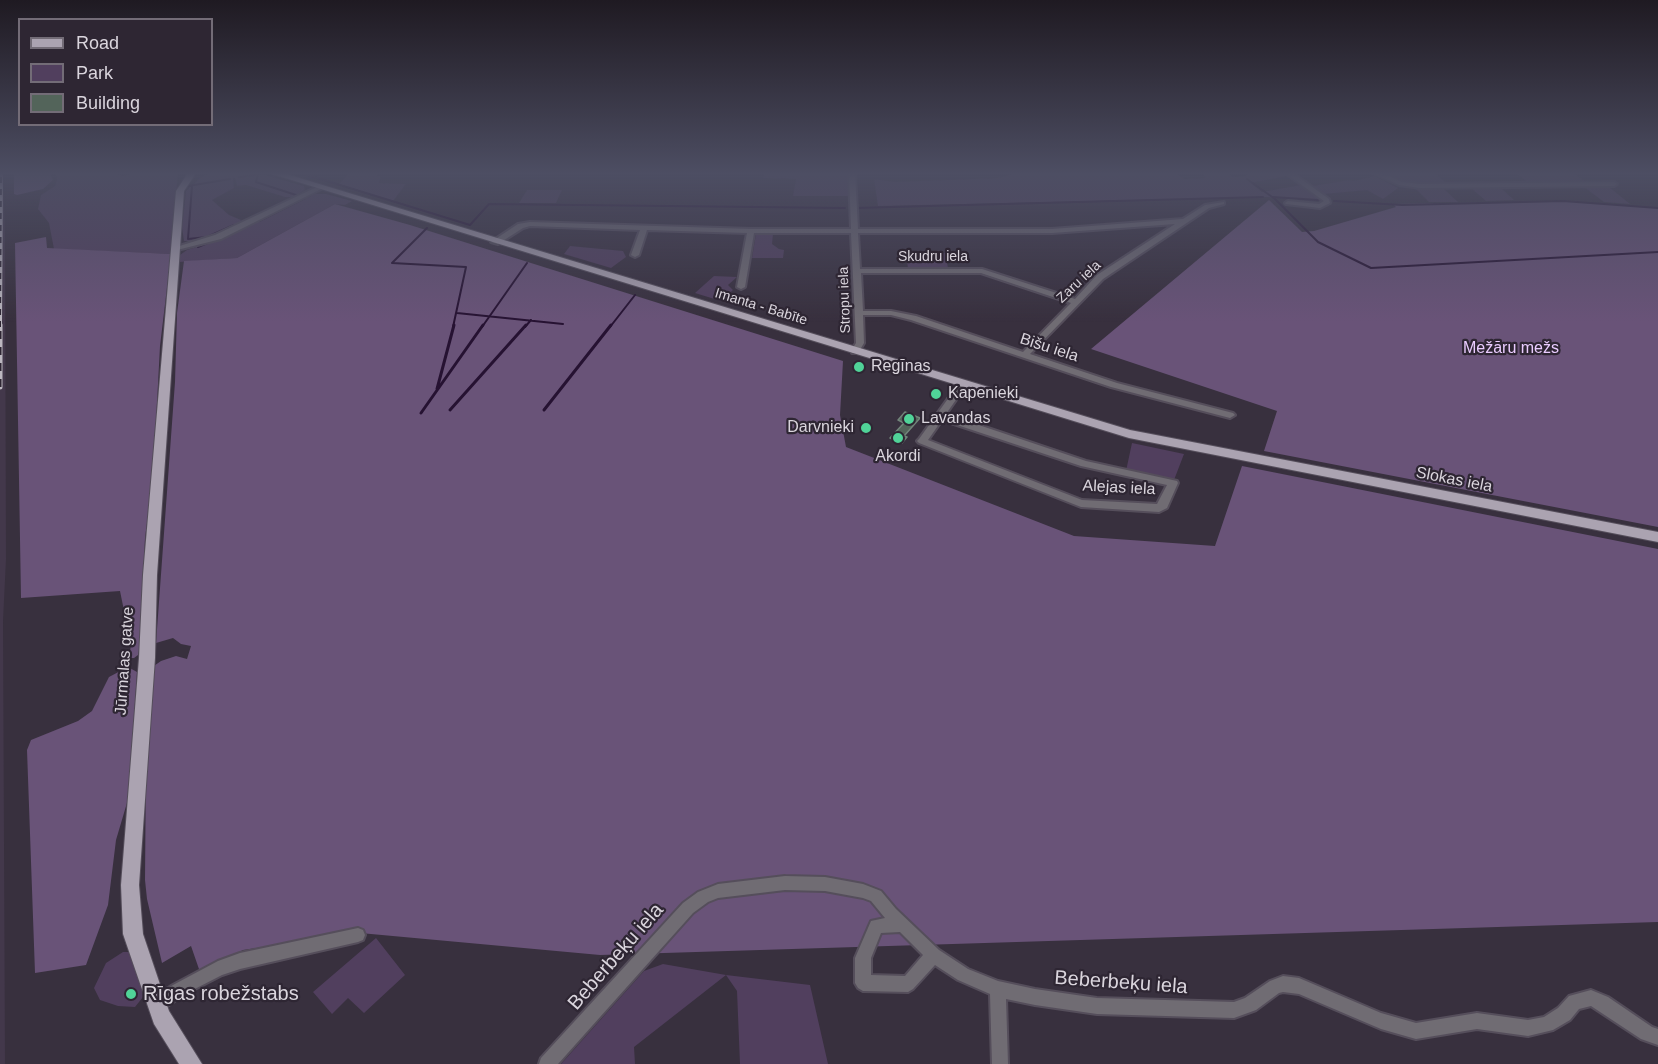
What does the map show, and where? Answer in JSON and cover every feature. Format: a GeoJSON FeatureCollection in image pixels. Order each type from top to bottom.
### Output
{"type":"FeatureCollection","features":[{"type":"Feature","properties":{"kind":"main road","name":"Jūrmalas gatve"},"geometry":{"type":"LineString","coordinates":[[179,223],[150,575],[147,658],[130,885],[133,934],[160,1017],[191,1064]]}},
{"type":"Feature","properties":{"kind":"main road","name":"Imanta - Babīte"},"geometry":{"type":"LineString","coordinates":[[432,223],[1129,434],[1243,456]]}},
{"type":"Feature","properties":{"kind":"main road","name":"Slokas iela"},"geometry":{"type":"LineString","coordinates":[[1243,456],[1658,537]]}},
{"type":"Feature","properties":{"kind":"street"},"geometry":{"type":"LineString","coordinates":[[177,248],[218,237],[247,223]]}},
{"type":"Feature","properties":{"kind":"street","name":"Stropu iela"},"geometry":{"type":"LineString","coordinates":[[855,223],[860,343],[855,351]]}},
{"type":"Feature","properties":{"kind":"street"},"geometry":{"type":"LineString","coordinates":[[495,242],[521,226],[530,224],[751,231],[1052,231],[1163,223]]}},
{"type":"Feature","properties":{"kind":"street","name":"Zaru iela"},"geometry":{"type":"LineString","coordinates":[[1025,355],[1100,277],[1182,223]]}},
{"type":"Feature","properties":{"kind":"street"},"geometry":{"type":"LineString","coordinates":[[634,255],[644,227]]}},
{"type":"Feature","properties":{"kind":"street"},"geometry":{"type":"LineString","coordinates":[[741,286],[751,231]]}},
{"type":"Feature","properties":{"kind":"street","name":"Skudru iela"},"geometry":{"type":"LineString","coordinates":[[858,271],[982,271],[1076,302]]}},
{"type":"Feature","properties":{"kind":"street","name":"Bišu iela"},"geometry":{"type":"LineString","coordinates":[[859,313],[891,313],[913,318],[1145,395],[1230,415]]}},
{"type":"Feature","properties":{"kind":"street"},"geometry":{"type":"LineString","coordinates":[[941,416],[963,384]]}},
{"type":"Feature","properties":{"kind":"street","name":"Alejas iela"},"geometry":{"type":"LineString","coordinates":[[941,416],[1084,464],[1173,483],[1163,505],[1159,508],[1081,503],[922,441],[941,416]]}},
{"type":"Feature","properties":{"kind":"street","name":"Beberbeķu iela"},"geometry":{"type":"LineString","coordinates":[[547,1064],[572,1039],[670,925],[703,897],[718,891],[785,883],[825,884],[863,891],[876,896],[901,925],[934,955],[963,975],[998,989],[1076,1004],[1233,1010],[1250,1004],[1275,986],[1283,984],[1299,986],[1381,1021],[1416,1031],[1477,1021],[1528,1028],[1547,1024],[1564,1014],[1575,1002],[1591,998],[1647,1033],[1658,1037]]}},
{"type":"Feature","properties":{"kind":"street"},"geometry":{"type":"LineString","coordinates":[[901,925],[876,926],[863,958],[863,983],[908,984],[934,955]]}},
{"type":"Feature","properties":{"kind":"street"},"geometry":{"type":"LineString","coordinates":[[157,1005],[178,990],[218,969],[240,961],[358,935]]}},
{"type":"Feature","properties":{"kind":"street"},"geometry":{"type":"LineString","coordinates":[[998,989],[1000,1064]]}},
{"type":"Feature","properties":{"kind":"shaded area"},"geometry":{"type":"Polygon","coordinates":[[[0,223],[5,223],[6,559],[3,621],[5,1064],[0,1064],[0,223]]]}},
{"type":"Feature","properties":{"kind":"green space"},"geometry":{"type":"Polygon","coordinates":[[[49,223],[174,223],[171,254],[54,249],[49,223]]]}},
{"type":"Feature","properties":{"kind":"green space"},"geometry":{"type":"Polygon","coordinates":[[[182,223],[240,223],[200,241],[184,241],[182,223]]]}},
{"type":"Feature","properties":{"kind":"green space"},"geometry":{"type":"Polygon","coordinates":[[[255,223],[301,223],[237,258],[179,262],[180,255],[187,250],[218,240],[255,223]]]}},
{"type":"Feature","properties":{"kind":"green space"},"geometry":{"type":"Polygon","coordinates":[[[301,223],[402,223],[843,361],[840,415],[846,447],[1074,536],[1215,546],[1242,466],[1658,549],[1658,922],[600,955],[360,933],[243,950],[200,972],[191,946],[162,963],[147,899],[145,880],[146,759],[151,668],[161,661],[176,656],[187,659],[191,646],[181,644],[173,638],[156,643],[175,382],[177,313],[184,261],[237,258],[301,223]]]}},
{"type":"Feature","properties":{"kind":"green space","name":"Mežāru mežs"},"geometry":{"type":"Polygon","coordinates":[[[1242,223],[1292,223],[1302,232],[1343,223],[1658,223],[1658,527],[1264,451],[1277,411],[1091,349],[1242,223]]]}},
{"type":"Feature","properties":{"kind":"green space"},"geometry":{"type":"Polygon","coordinates":[[[756,234],[773,234],[772,244],[784,250],[783,258],[752,258],[756,234]]]}},
{"type":"Feature","properties":{"kind":"green space"},"geometry":{"type":"Polygon","coordinates":[[[46,237],[47,248],[171,254],[160,346],[153,479],[145,538],[140,646],[138,655],[134,658],[129,658],[131,645],[120,591],[21,598],[15,243],[46,237]]]}},
{"type":"Feature","properties":{"kind":"green space"},"geometry":{"type":"Polygon","coordinates":[[[570,246],[623,251],[626,257],[611,268],[564,254],[570,246]]]}},
{"type":"Feature","properties":{"kind":"green space"},"geometry":{"type":"Polygon","coordinates":[[[906,253],[945,253],[948,268],[908,268],[906,253]]]}},
{"type":"Feature","properties":{"kind":"green space"},"geometry":{"type":"Polygon","coordinates":[[[714,276],[737,277],[728,285],[733,290],[721,301],[695,293],[714,276]]]}},
{"type":"Feature","properties":{"kind":"green space"},"geometry":{"type":"Polygon","coordinates":[[[1132,443],[1184,454],[1174,480],[1126,471],[1132,443]]]}},
{"type":"Feature","properties":{"kind":"green space"},"geometry":{"type":"Polygon","coordinates":[[[128,667],[137,672],[129,796],[116,840],[108,905],[86,965],[35,973],[27,750],[31,740],[78,721],[92,711],[109,677],[128,667]]]}},
{"type":"Feature","properties":{"kind":"green space"},"geometry":{"type":"Polygon","coordinates":[[[376,938],[405,975],[364,1013],[348,998],[332,1014],[313,992],[376,938]]]}},
{"type":"Feature","properties":{"kind":"green space"},"geometry":{"type":"Polygon","coordinates":[[[123,952],[130,952],[144,991],[143,997],[135,1007],[118,1006],[100,1000],[94,988],[106,963],[123,952]]]}},
{"type":"Feature","properties":{"kind":"green space"},"geometry":{"type":"Polygon","coordinates":[[[663,964],[726,975],[634,1047],[635,1064],[561,1064],[644,971],[663,964]]]}},
{"type":"Feature","properties":{"kind":"green space"},"geometry":{"type":"Polygon","coordinates":[[[726,975],[810,985],[828,1064],[740,1064],[737,991],[726,975]]]}},
{"type":"Feature","properties":{"kind":"building"},"geometry":{"type":"Polygon","coordinates":[[[905,412],[920,418],[904,436],[907,437],[902,443],[890,438],[904,423],[898,420],[905,412]]]}},
{"type":"Feature","properties":{"kind":"waterway"},"geometry":{"type":"LineString","coordinates":[[189,223],[188,239],[207,237],[234,225]]}},
{"type":"Feature","properties":{"kind":"waterway"},"geometry":{"type":"LineString","coordinates":[[462,223],[470,225],[472,223]]}},
{"type":"Feature","properties":{"kind":"waterway"},"geometry":{"type":"LineString","coordinates":[[1299,223],[1318,242],[1371,268],[1658,252]]}},
{"type":"Feature","properties":{"kind":"waterway"},"geometry":{"type":"LineString","coordinates":[[198,247],[250,225]]}},
{"type":"Feature","properties":{"kind":"waterway"},"geometry":{"type":"LineString","coordinates":[[427,228],[392,263],[466,267],[453,327]]}},
{"type":"Feature","properties":{"kind":"waterway"},"geometry":{"type":"LineString","coordinates":[[489,316],[527,263]]}},
{"type":"Feature","properties":{"kind":"waterway"},"geometry":{"type":"LineString","coordinates":[[610,327],[635,295]]}},
{"type":"Feature","properties":{"kind":"waterway"},"geometry":{"type":"LineString","coordinates":[[457,313],[489,316]]}},
{"type":"Feature","properties":{"kind":"waterway"},"geometry":{"type":"LineString","coordinates":[[482,327],[489,316]]}},
{"type":"Feature","properties":{"kind":"waterway"},"geometry":{"type":"LineString","coordinates":[[489,316],[530,321]]}},
{"type":"Feature","properties":{"kind":"waterway"},"geometry":{"type":"LineString","coordinates":[[525,327],[530,321]]}},
{"type":"Feature","properties":{"kind":"waterway"},"geometry":{"type":"LineString","coordinates":[[530,321],[563,324]]}},
{"type":"Feature","properties":{"kind":"waterway"},"geometry":{"type":"LineString","coordinates":[[437,389],[454,325]]}},
{"type":"Feature","properties":{"kind":"waterway"},"geometry":{"type":"LineString","coordinates":[[421,413],[483,325]]}},
{"type":"Feature","properties":{"kind":"waterway"},"geometry":{"type":"LineString","coordinates":[[450,410],[526,325]]}},
{"type":"Feature","properties":{"kind":"waterway"},"geometry":{"type":"LineString","coordinates":[[544,410],[611,325]]}},
{"type":"Feature","properties":{"kind":"railway"},"geometry":{"type":"LineString","coordinates":[[0,327],[1,223]]}},
{"type":"Feature","properties":{"kind":"railway"},"geometry":{"type":"LineString","coordinates":[[0,327],[0,387]]}},
{"type":"Feature","properties":{"kind":"place","name":"Regīnas"},"geometry":{"type":"Point","coordinates":[859,367]}},
{"type":"Feature","properties":{"kind":"place","name":"Kapenieki"},"geometry":{"type":"Point","coordinates":[936,394]}},
{"type":"Feature","properties":{"kind":"place","name":"Lavandas"},"geometry":{"type":"Point","coordinates":[909,419]}},
{"type":"Feature","properties":{"kind":"place","name":"Darvnieki"},"geometry":{"type":"Point","coordinates":[866,428]}},
{"type":"Feature","properties":{"kind":"place","name":"Akordi"},"geometry":{"type":"Point","coordinates":[898,438]}},
{"type":"Feature","properties":{"kind":"place","name":"Rīgas robežstabs"},"geometry":{"type":"Point","coordinates":[131,994]}}]}
